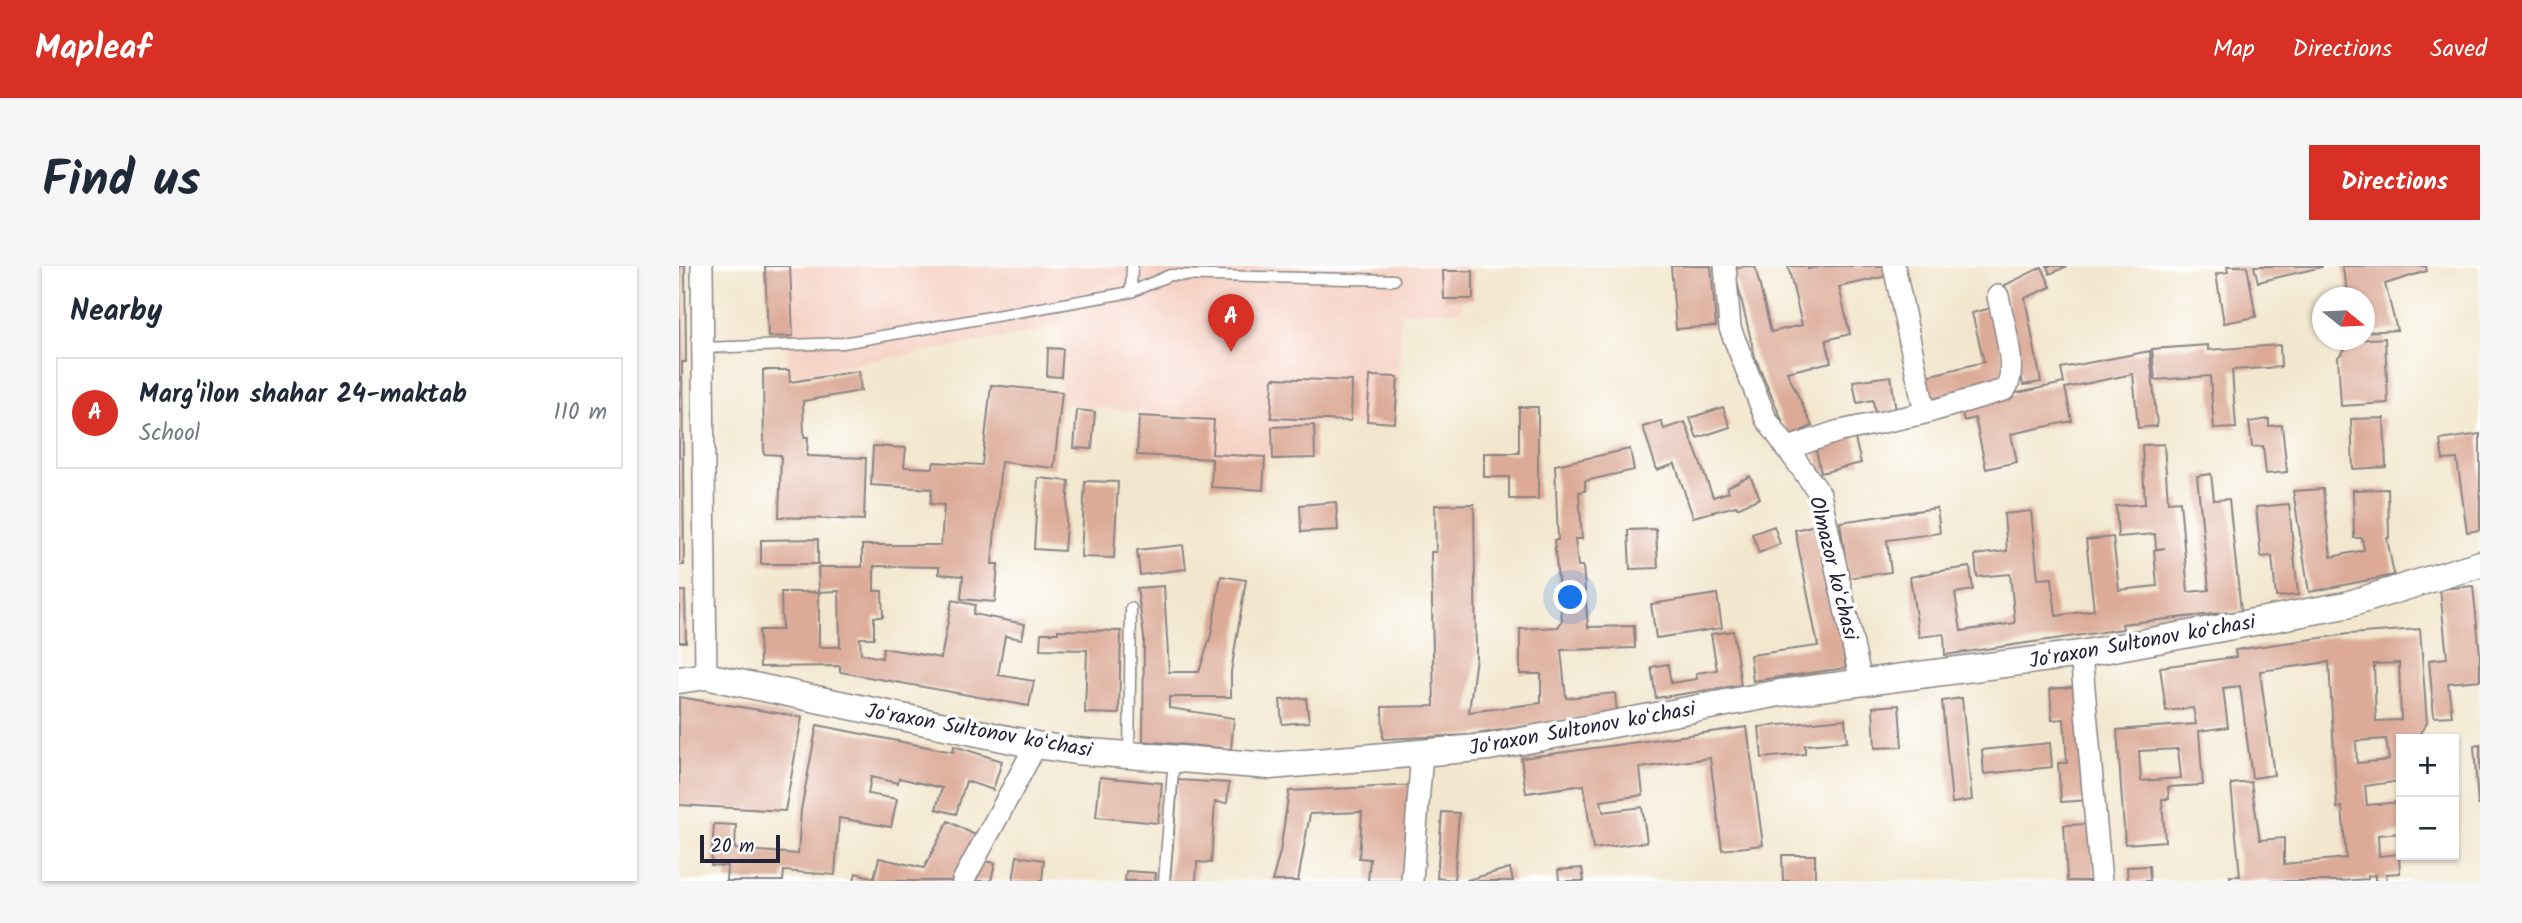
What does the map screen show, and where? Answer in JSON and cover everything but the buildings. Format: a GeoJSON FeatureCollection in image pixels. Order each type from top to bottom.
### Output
{"type":"FeatureCollection","features":[{"type":"Feature","properties":{"kind":"street"},"geometry":{"type":"LineString","coordinates":[[702,266],[706,676]]}},
{"type":"Feature","properties":{"kind":"street","name":"Olmazor koʻchasi"},"geometry":{"type":"LineString","coordinates":[[1725,266],[1730,328],[1766,419],[1820,494],[1861,682]]}},
{"type":"Feature","properties":{"kind":"street"},"geometry":{"type":"LineString","coordinates":[[1894,266],[1924,413]]}},
{"type":"Feature","properties":{"kind":"street"},"geometry":{"type":"LineString","coordinates":[[1786,449],[1836,432],[1924,413],[2004,390],[2009,386],[2011,365],[1998,296]]}},
{"type":"Feature","properties":{"kind":"street","name":"Joʻraxon Sultonov koʻchasi"},"geometry":{"type":"LineString","coordinates":[[679,680],[706,676],[1036,745],[1271,766],[1489,747],[1780,693],[2081,654],[2346,605],[2480,564]]}},
{"type":"Feature","properties":{"kind":"street"},"geometry":{"type":"LineString","coordinates":[[2081,654],[2101,881]]}},
{"type":"Feature","properties":{"kind":"street"},"geometry":{"type":"LineString","coordinates":[[963,881],[1036,745]]}},
{"type":"Feature","properties":{"kind":"street"},"geometry":{"type":"LineString","coordinates":[[1412,881],[1422,753]]}},
{"type":"Feature","properties":{"kind":"lane"},"geometry":{"type":"LineString","coordinates":[[1131,292],[1132,266]]}},
{"type":"Feature","properties":{"kind":"lane"},"geometry":{"type":"LineString","coordinates":[[702,348],[843,343],[1131,292],[1170,275],[1394,280]]}},
{"type":"Feature","properties":{"kind":"lane"},"geometry":{"type":"LineString","coordinates":[[1129,755],[1131,608]]}},
{"type":"Feature","properties":{"kind":"lane"},"geometry":{"type":"LineString","coordinates":[[1164,881],[1174,759]]}},
{"type":"Feature","properties":{"kind":"shaded area"},"geometry":{"type":"Polygon","coordinates":[[[786,266],[1464,266],[1462,311],[1401,312],[1396,428],[1314,423],[1310,459],[1207,454],[1210,419],[1060,404],[1064,327],[788,376],[786,266]]]}},
{"type":"Feature","properties":{"kind":"place","name":"Marg'ilon shahar 24-maktab"},"geometry":{"type":"Point","coordinates":[1231,352]}}]}
